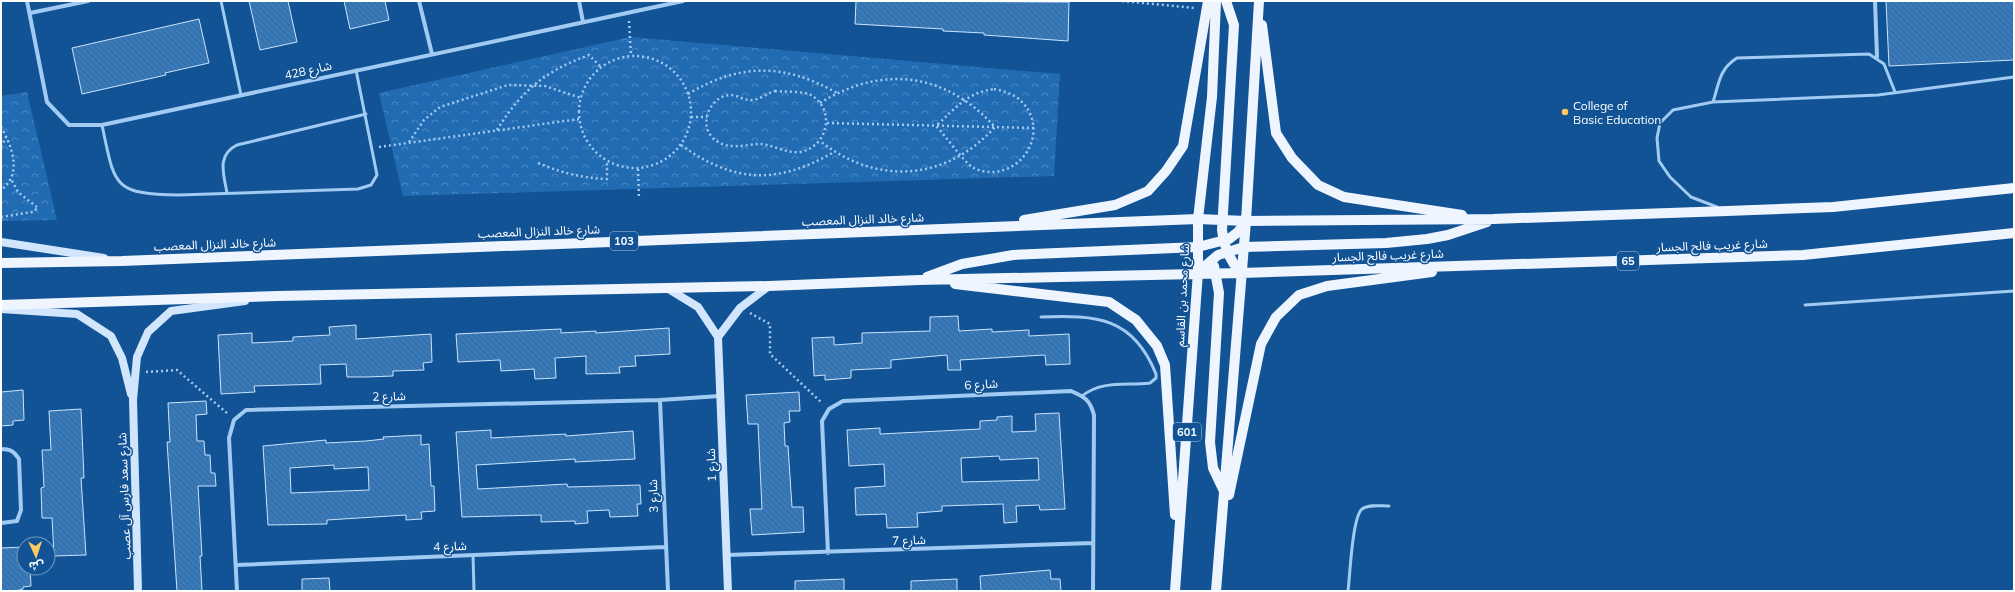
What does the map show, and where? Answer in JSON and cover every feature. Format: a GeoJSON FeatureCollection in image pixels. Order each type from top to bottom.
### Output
{"type":"FeatureCollection","features":[{"type":"Feature","properties":{"kind":"main road","name":"شارع محمد بن القاسم"},"geometry":{"type":"LineString","coordinates":[[1175,591],[1198,272],[1203,246],[1198,218],[1212,97],[1216,1]]}},
{"type":"Feature","properties":{"kind":"main road"},"geometry":{"type":"LineString","coordinates":[[1226,1],[1234,25],[1223,241],[1226,251],[1234,266],[1241,273]]}},
{"type":"Feature","properties":{"kind":"main road"},"geometry":{"type":"LineString","coordinates":[[1259,1],[1276,133],[1292,158],[1318,185],[1344,197],[1493,219]]}},
{"type":"Feature","properties":{"kind":"main road"},"geometry":{"type":"LineString","coordinates":[[1216,591],[1246,221],[1259,1]]}},
{"type":"Feature","properties":{"kind":"main road"},"geometry":{"type":"LineString","coordinates":[[983,227],[1116,205],[1148,191],[1166,171],[1183,146],[1207,5]]}},
{"type":"Feature","properties":{"kind":"main road"},"geometry":{"type":"LineString","coordinates":[[1246,221],[1493,219],[1833,207],[2014,188]]}},
{"type":"Feature","properties":{"kind":"main road","name":"شارع خالد النزال المعصب"},"geometry":{"type":"LineString","coordinates":[[1,263],[122,261],[1198,218],[1223,221],[1246,221]]}},
{"type":"Feature","properties":{"kind":"main road"},"geometry":{"type":"LineString","coordinates":[[1198,272],[1212,259],[1226,251],[1244,247],[1386,243],[1427,239],[1448,235],[1493,219]]}},
{"type":"Feature","properties":{"kind":"main road"},"geometry":{"type":"LineString","coordinates":[[919,280],[962,264],[1014,255],[1203,246],[1229,239],[1238,232],[1246,221]]}},
{"type":"Feature","properties":{"kind":"main road","name":"شارع غريب فالح الجسار"},"geometry":{"type":"LineString","coordinates":[[1241,273],[1803,255],[2014,233]]}},
{"type":"Feature","properties":{"kind":"main road"},"geometry":{"type":"LineString","coordinates":[[1203,246],[1212,259],[1216,272],[1219,293],[1210,442],[1213,468],[1224,491]]}},
{"type":"Feature","properties":{"kind":"main road"},"geometry":{"type":"LineString","coordinates":[[1220,536],[1261,344],[1276,318],[1299,295],[1327,286],[1488,265]]}},
{"type":"Feature","properties":{"kind":"main road"},"geometry":{"type":"LineString","coordinates":[[1,305],[278,296],[768,286],[1198,272],[1241,273]]}},
{"type":"Feature","properties":{"kind":"main road"},"geometry":{"type":"LineString","coordinates":[[919,280],[1109,302],[1136,320],[1157,346],[1165,365],[1178,556]]}},
{"type":"Feature","properties":{"kind":"street","name":"شارع 428"},"geometry":{"type":"LineString","coordinates":[[27,1],[47,102],[69,125],[102,125],[683,1]]}},
{"type":"Feature","properties":{"kind":"street"},"geometry":{"type":"LineString","coordinates":[[30,13],[88,1]]}},
{"type":"Feature","properties":{"kind":"street"},"geometry":{"type":"LineString","coordinates":[[419,1],[432,54]]}},
{"type":"Feature","properties":{"kind":"street"},"geometry":{"type":"LineString","coordinates":[[579,1],[583,22]]}},
{"type":"Feature","properties":{"kind":"street"},"geometry":{"type":"LineString","coordinates":[[1875,1],[1877,58]]}},
{"type":"Feature","properties":{"kind":"street"},"geometry":{"type":"LineString","coordinates":[[1,242],[122,261]]}},
{"type":"Feature","properties":{"kind":"street"},"geometry":{"type":"LineString","coordinates":[[667,288],[698,307],[718,337],[740,308],[768,286]]}},
{"type":"Feature","properties":{"kind":"street","name":"شارع سعد فارس آل عصب"},"geometry":{"type":"LineString","coordinates":[[138,591],[133,400],[137,357],[148,332],[171,311],[278,296]]}},
{"type":"Feature","properties":{"kind":"street","name":"شارع سعد فارس آل عصب"},"geometry":{"type":"LineString","coordinates":[[1,309],[77,314],[111,336],[122,358],[133,400]]}},
{"type":"Feature","properties":{"kind":"street","name":"شارع 1"},"geometry":{"type":"LineString","coordinates":[[718,337],[728,591]]}},
{"type":"Feature","properties":{"kind":"street","name":"شارع 6"},"geometry":{"type":"LineString","coordinates":[[829,409],[843,401],[851,400],[1056,390],[1071,391],[1082,396]]}},
{"type":"Feature","properties":{"kind":"street","name":"شارع 2"},"geometry":{"type":"LineString","coordinates":[[234,420],[246,410],[660,400],[720,396]]}},
{"type":"Feature","properties":{"kind":"street"},"geometry":{"type":"LineString","coordinates":[[1082,396],[1091,404],[1094,415],[1093,591]]}},
{"type":"Feature","properties":{"kind":"street","name":"شارع 3"},"geometry":{"type":"LineString","coordinates":[[660,400],[668,591]]}},
{"type":"Feature","properties":{"kind":"street"},"geometry":{"type":"LineString","coordinates":[[828,553],[822,421],[829,409]]}},
{"type":"Feature","properties":{"kind":"street"},"geometry":{"type":"LineString","coordinates":[[234,420],[229,438],[237,591]]}},
{"type":"Feature","properties":{"kind":"street"},"geometry":{"type":"LineString","coordinates":[[1,449],[8,449],[15,452],[20,459],[21,510],[17,521],[1,523]]}},
{"type":"Feature","properties":{"kind":"street","name":"شارع 7"},"geometry":{"type":"LineString","coordinates":[[726,556],[1093,543]]}},
{"type":"Feature","properties":{"kind":"street","name":"شارع 4"},"geometry":{"type":"LineString","coordinates":[[236,565],[665,547]]}},
{"type":"Feature","properties":{"kind":"lane"},"geometry":{"type":"LineString","coordinates":[[222,1],[241,95]]}},
{"type":"Feature","properties":{"kind":"lane"},"geometry":{"type":"LineString","coordinates":[[1714,102],[1722,70],[1727,64],[1737,58],[1860,53],[1869,54],[1884,64],[1895,92]]}},
{"type":"Feature","properties":{"kind":"lane"},"geometry":{"type":"LineString","coordinates":[[102,125],[112,169],[117,180],[124,187],[136,192],[151,194],[227,194],[358,189],[371,185],[377,175],[373,148],[356,70]]}},
{"type":"Feature","properties":{"kind":"lane"},"geometry":{"type":"LineString","coordinates":[[1727,211],[1692,197],[1670,177],[1659,161],[1657,138],[1660,123],[1673,110],[1714,102],[1895,92],[2014,77]]}},
{"type":"Feature","properties":{"kind":"lane"},"geometry":{"type":"LineString","coordinates":[[227,194],[222,161],[230,148],[237,145],[366,114]]}},
{"type":"Feature","properties":{"kind":"lane"},"geometry":{"type":"LineString","coordinates":[[1804,305],[2014,291]]}},
{"type":"Feature","properties":{"kind":"lane"},"geometry":{"type":"LineString","coordinates":[[1041,317],[1073,317],[1115,324],[1131,334],[1146,353],[1156,374],[1154,382],[1146,384],[1104,385],[1095,388],[1082,396]]}},
{"type":"Feature","properties":{"kind":"lane"},"geometry":{"type":"LineString","coordinates":[[1348,591],[1356,521],[1361,510],[1368,506],[1389,506]]}},
{"type":"Feature","properties":{"kind":"lane"},"geometry":{"type":"LineString","coordinates":[[473,555],[474,591]]}},
{"type":"Feature","properties":{"kind":"path"},"geometry":{"type":"LineString","coordinates":[[1122,1],[1207,5]]}},
{"type":"Feature","properties":{"kind":"path"},"geometry":{"type":"LineString","coordinates":[[629,12],[631,56]]}},
{"type":"Feature","properties":{"kind":"path"},"geometry":{"type":"LineString","coordinates":[[497,130],[510,109],[533,85],[545,76],[566,64],[589,55],[601,67]]}},
{"type":"Feature","properties":{"kind":"path"},"geometry":{"type":"LineString","coordinates":[[631,56],[645,57],[659,62],[672,70],[681,81],[688,94],[691,117],[688,132],[681,145],[669,157],[654,165],[638,168],[622,167],[607,161],[596,154],[582,131],[579,119],[583,90],[591,78],[601,67],[615,60],[631,56]]}},
{"type":"Feature","properties":{"kind":"path"},"geometry":{"type":"LineString","coordinates":[[688,94],[707,82],[728,74],[751,70],[773,70],[796,74],[817,82],[836,93]]}},
{"type":"Feature","properties":{"kind":"path"},"geometry":{"type":"LineString","coordinates":[[820,103],[836,93],[858,84],[880,80],[902,79],[924,82],[946,89],[965,100],[982,112],[995,127]]}},
{"type":"Feature","properties":{"kind":"path"},"geometry":{"type":"LineString","coordinates":[[409,143],[424,120],[440,107],[508,85],[545,86],[581,98]]}},
{"type":"Feature","properties":{"kind":"path"},"geometry":{"type":"LineString","coordinates":[[994,89],[1008,92],[1021,101],[1030,113],[1034,128],[1033,142],[1026,156],[1015,166],[1001,172],[986,172],[972,167],[936,126],[965,100],[979,92],[994,89]]}},
{"type":"Feature","properties":{"kind":"path"},"geometry":{"type":"LineString","coordinates":[[774,91],[810,95],[820,103],[825,112],[826,123],[825,132],[820,141],[810,149],[799,152],[760,144],[726,146],[712,137],[707,128],[707,117],[710,108],[717,100],[725,96],[734,95],[744,100],[752,100],[774,91]]}},
{"type":"Feature","properties":{"kind":"path"},"geometry":{"type":"LineString","coordinates":[[691,117],[707,117]]}},
{"type":"Feature","properties":{"kind":"path"},"geometry":{"type":"LineString","coordinates":[[373,148],[579,119]]}},
{"type":"Feature","properties":{"kind":"path"},"geometry":{"type":"LineString","coordinates":[[826,123],[1034,128]]}},
{"type":"Feature","properties":{"kind":"path"},"geometry":{"type":"LineString","coordinates":[[1,127],[7,136],[14,157],[14,174],[8,185],[1,190]]}},
{"type":"Feature","properties":{"kind":"path"},"geometry":{"type":"LineString","coordinates":[[820,141],[834,152],[854,162],[875,169],[898,172],[920,171],[942,165],[962,156],[986,138],[995,127]]}},
{"type":"Feature","properties":{"kind":"path"},"geometry":{"type":"LineString","coordinates":[[1,147],[7,136]]}},
{"type":"Feature","properties":{"kind":"path"},"geometry":{"type":"LineString","coordinates":[[681,145],[700,159],[722,169],[745,174],[768,175],[792,172],[814,163],[834,152]]}},
{"type":"Feature","properties":{"kind":"path"},"geometry":{"type":"LineString","coordinates":[[538,164],[560,173],[584,178],[607,179],[607,161]]}},
{"type":"Feature","properties":{"kind":"path"},"geometry":{"type":"LineString","coordinates":[[638,168],[639,199]]}},
{"type":"Feature","properties":{"kind":"path"},"geometry":{"type":"LineString","coordinates":[[1,217],[32,212],[38,208],[18,192],[11,179]]}},
{"type":"Feature","properties":{"kind":"path"},"geometry":{"type":"LineString","coordinates":[[740,308],[770,324],[770,354],[829,409]]}},
{"type":"Feature","properties":{"kind":"path"},"geometry":{"type":"LineString","coordinates":[[136,373],[177,370],[234,420]]}},
{"type":"Feature","properties":{"kind":"green space"},"geometry":{"type":"Polygon","coordinates":[[[630,37],[1060,74],[1054,176],[403,196],[379,93],[630,37]]]}},
{"type":"Feature","properties":{"kind":"green space"},"geometry":{"type":"Polygon","coordinates":[[[27,92],[57,220],[1,221],[1,96],[27,92]]]}},
{"type":"Feature","properties":{"kind":"building"},"geometry":{"type":"Polygon","coordinates":[[[249,1],[288,1],[297,42],[260,50],[249,1]]]}},
{"type":"Feature","properties":{"kind":"building"},"geometry":{"type":"Polygon","coordinates":[[[344,1],[385,1],[389,20],[350,29],[344,1]]]}},
{"type":"Feature","properties":{"kind":"building"},"geometry":{"type":"Polygon","coordinates":[[[856,1],[1069,2],[1068,41],[984,35],[984,33],[943,31],[943,29],[855,24],[856,1]]]}},
{"type":"Feature","properties":{"kind":"building"},"geometry":{"type":"Polygon","coordinates":[[[1886,1],[2014,1],[2014,60],[1889,66],[1886,1]]]}},
{"type":"Feature","properties":{"kind":"building"},"geometry":{"type":"Polygon","coordinates":[[[199,19],[209,63],[165,73],[166,75],[82,94],[72,48],[199,19]]]}},
{"type":"Feature","properties":{"kind":"building"},"geometry":{"type":"Polygon","coordinates":[[[958,316],[959,331],[992,329],[992,332],[1029,330],[1029,336],[1069,334],[1070,364],[1046,365],[1045,355],[960,360],[961,370],[948,370],[947,355],[891,360],[891,368],[851,370],[851,378],[825,380],[825,375],[814,376],[812,338],[834,337],[834,345],[862,343],[862,333],[930,331],[930,317],[958,316]]]}},
{"type":"Feature","properties":{"kind":"building"},"geometry":{"type":"Polygon","coordinates":[[[356,325],[356,339],[431,334],[432,362],[423,363],[424,370],[393,371],[393,376],[367,377],[347,377],[346,364],[320,365],[321,384],[254,386],[255,392],[221,394],[218,335],[252,333],[252,343],[293,341],[293,337],[330,335],[329,327],[356,325]]]}},
{"type":"Feature","properties":{"kind":"building"},"geometry":{"type":"Polygon","coordinates":[[[669,328],[670,354],[635,356],[636,366],[619,367],[620,373],[586,374],[586,356],[555,358],[556,378],[535,379],[534,369],[501,371],[500,360],[458,362],[456,334],[561,329],[561,333],[596,331],[596,333],[669,328]]]}},
{"type":"Feature","properties":{"kind":"building"},"geometry":{"type":"Polygon","coordinates":[[[23,390],[24,420],[13,421],[13,425],[1,426],[1,392],[23,390]]]}},
{"type":"Feature","properties":{"kind":"building"},"geometry":{"type":"Polygon","coordinates":[[[799,392],[800,411],[789,411],[790,422],[784,423],[785,446],[788,446],[792,507],[803,507],[804,532],[752,535],[750,509],[762,509],[758,424],[748,424],[746,395],[799,392]]]}},
{"type":"Feature","properties":{"kind":"building"},"geometry":{"type":"Polygon","coordinates":[[[206,401],[207,414],[196,415],[197,441],[204,441],[205,455],[210,455],[211,473],[215,473],[216,486],[198,486],[202,556],[200,556],[202,591],[177,591],[167,442],[170,442],[168,403],[206,401]]]}},
{"type":"Feature","properties":{"kind":"building"},"geometry":{"type":"Polygon","coordinates":[[[81,409],[84,478],[81,478],[86,555],[56,556],[56,536],[53,536],[52,518],[42,518],[41,488],[44,487],[42,450],[51,450],[49,411],[81,409]]]}},
{"type":"Feature","properties":{"kind":"building"},"geometry":{"type":"Polygon","coordinates":[[[1059,413],[1065,509],[1040,510],[1039,505],[1016,506],[1017,522],[1004,523],[1003,504],[942,506],[942,511],[917,513],[918,527],[887,528],[886,514],[856,515],[855,488],[885,486],[884,464],[849,466],[847,430],[880,428],[880,434],[980,429],[980,421],[997,420],[997,417],[1012,416],[1012,432],[1036,431],[1035,414],[1059,413]],[[999,456],[961,458],[962,482],[1039,480],[1038,458],[1000,460],[999,456]]]}},
{"type":"Feature","properties":{"kind":"building"},"geometry":{"type":"Polygon","coordinates":[[[491,430],[491,438],[566,434],[566,436],[633,431],[635,459],[575,462],[575,459],[476,465],[478,489],[567,484],[568,487],[640,485],[641,504],[637,504],[638,516],[610,517],[609,510],[587,511],[588,523],[575,524],[575,521],[541,522],[541,515],[462,517],[456,432],[491,430]]]}},
{"type":"Feature","properties":{"kind":"building"},"geometry":{"type":"Polygon","coordinates":[[[421,435],[421,445],[429,444],[431,486],[434,486],[435,511],[421,512],[422,519],[406,520],[406,515],[327,520],[327,524],[268,525],[263,446],[326,440],[326,443],[366,441],[384,439],[383,437],[421,435]],[[334,465],[290,468],[291,493],[369,490],[368,467],[334,469],[334,465]]]}},
{"type":"Feature","properties":{"kind":"building"},"geometry":{"type":"Polygon","coordinates":[[[16,547],[16,576],[30,576],[31,586],[23,587],[23,589],[16,591],[1,591],[1,548],[16,547]]]}},
{"type":"Feature","properties":{"kind":"building"},"geometry":{"type":"Polygon","coordinates":[[[1050,570],[1051,579],[1060,579],[1061,591],[981,591],[980,576],[1050,570]]]}},
{"type":"Feature","properties":{"kind":"building"},"geometry":{"type":"Polygon","coordinates":[[[329,578],[330,591],[302,591],[302,579],[329,578]]]}},
{"type":"Feature","properties":{"kind":"building"},"geometry":{"type":"Polygon","coordinates":[[[844,579],[844,591],[795,591],[795,581],[844,579]]]}},
{"type":"Feature","properties":{"kind":"building"},"geometry":{"type":"Polygon","coordinates":[[[957,579],[957,591],[911,591],[911,581],[957,579]]]}},
{"type":"Feature","properties":{"kind":"place","name":"College of Basic Education"},"geometry":{"type":"Point","coordinates":[1565,112]}}]}
